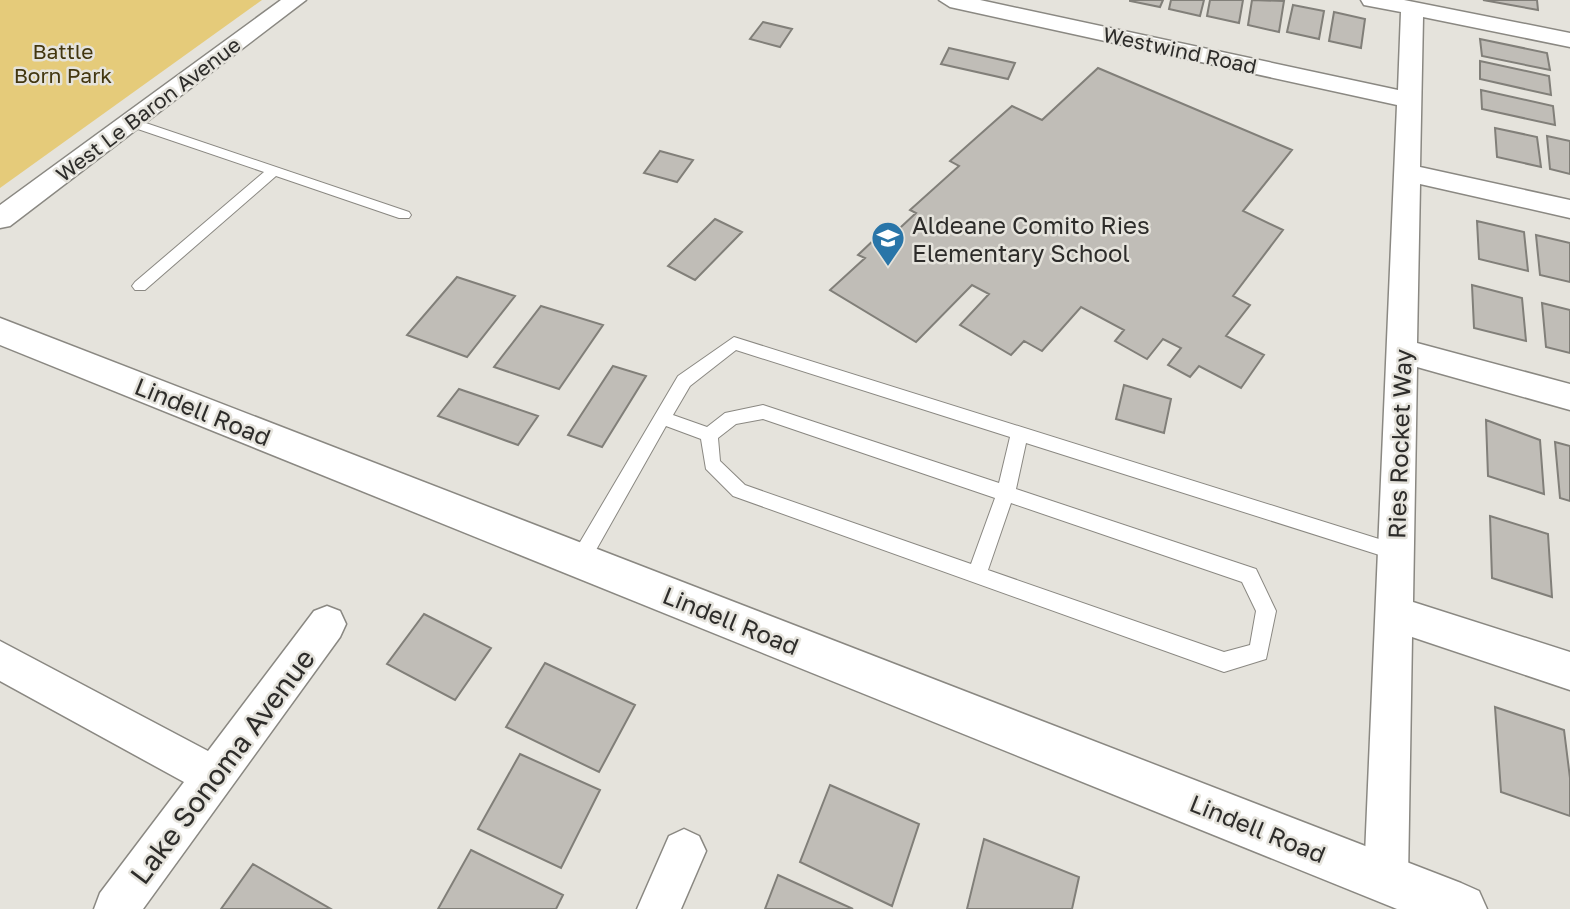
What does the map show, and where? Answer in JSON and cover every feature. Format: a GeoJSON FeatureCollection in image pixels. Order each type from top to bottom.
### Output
{"type":"FeatureCollection","features":[{"type":"Feature","properties":{"kind":"street","name":"West Le Baron Avenue"},"geometry":{"type":"LineString","coordinates":[[0,219],[295,0]]}},
{"type":"Feature","properties":{"kind":"street","name":"Westwind Road"},"geometry":{"type":"LineString","coordinates":[[950,0],[1409,100]]}},
{"type":"Feature","properties":{"kind":"street"},"geometry":{"type":"LineString","coordinates":[[1372,0],[1570,40]]}},
{"type":"Feature","properties":{"kind":"street","name":"Ries Rocket Way"},"geometry":{"type":"LineString","coordinates":[[1386,879],[1412,8]]}},
{"type":"Feature","properties":{"kind":"street"},"geometry":{"type":"LineString","coordinates":[[1407,173],[1570,209]]}},
{"type":"Feature","properties":{"kind":"street","name":"Lindell Road"},"geometry":{"type":"LineString","coordinates":[[0,331],[1461,909]]}},
{"type":"Feature","properties":{"kind":"street"},"geometry":{"type":"LineString","coordinates":[[1402,351],[1570,397]]}},
{"type":"Feature","properties":{"kind":"street"},"geometry":{"type":"LineString","coordinates":[[1394,612],[1570,671]]}},
{"type":"Feature","properties":{"kind":"street","name":"Lake Sonoma Avenue"},"geometry":{"type":"LineString","coordinates":[[116,909],[327,624]]}},
{"type":"Feature","properties":{"kind":"street"},"geometry":{"type":"LineString","coordinates":[[0,660],[214,776]]}},
{"type":"Feature","properties":{"kind":"street"},"geometry":{"type":"LineString","coordinates":[[659,909],[684,851]]}},
{"type":"Feature","properties":{"kind":"lane"},"geometry":{"type":"LineString","coordinates":[[131,122],[404,215]]}},
{"type":"Feature","properties":{"kind":"lane"},"geometry":{"type":"LineString","coordinates":[[141,286],[275,170]]}},
{"type":"Feature","properties":{"kind":"lane"},"geometry":{"type":"LineString","coordinates":[[580,560],[684,381],[734,343],[1395,552]]}},
{"type":"Feature","properties":{"kind":"lane"},"geometry":{"type":"LineString","coordinates":[[764,412],[1250,575],[1266,611],[1259,652],[1224,662],[739,491],[712,464],[709,435],[731,418],[764,412]]}},
{"type":"Feature","properties":{"kind":"lane"},"geometry":{"type":"LineString","coordinates":[[663,418],[709,435]]}},
{"type":"Feature","properties":{"kind":"lane"},"geometry":{"type":"LineString","coordinates":[[977,575],[1006,493],[1020,433]]}},
{"type":"Feature","properties":{"kind":"green space","name":"Battle Born Park"},"geometry":{"type":"Polygon","coordinates":[[[0,0],[262,0],[0,188],[0,0]]]}},
{"type":"Feature","properties":{"kind":"building"},"geometry":{"type":"Polygon","coordinates":[[[1130,0],[1163,0],[1160,7],[1130,1],[1130,0]]]}},
{"type":"Feature","properties":{"kind":"building"},"geometry":{"type":"Polygon","coordinates":[[[1171,0],[1204,0],[1200,16],[1169,9],[1171,0]]]}},
{"type":"Feature","properties":{"kind":"building"},"geometry":{"type":"Polygon","coordinates":[[[1210,0],[1243,0],[1239,23],[1207,16],[1210,0]]]}},
{"type":"Feature","properties":{"kind":"building"},"geometry":{"type":"Polygon","coordinates":[[[1252,0],[1284,1],[1279,32],[1248,25],[1252,0]]]}},
{"type":"Feature","properties":{"kind":"building"},"geometry":{"type":"Polygon","coordinates":[[[1483,0],[1537,0],[1538,10],[1483,0]]]}},
{"type":"Feature","properties":{"kind":"building"},"geometry":{"type":"Polygon","coordinates":[[[1293,5],[1324,11],[1319,39],[1287,32],[1293,5]]]}},
{"type":"Feature","properties":{"kind":"building"},"geometry":{"type":"Polygon","coordinates":[[[1334,12],[1365,19],[1361,48],[1329,41],[1334,12]]]}},
{"type":"Feature","properties":{"kind":"building"},"geometry":{"type":"Polygon","coordinates":[[[763,22],[792,29],[780,47],[750,39],[763,22]]]}},
{"type":"Feature","properties":{"kind":"building"},"geometry":{"type":"Polygon","coordinates":[[[1480,39],[1547,53],[1550,70],[1482,56],[1480,39]]]}},
{"type":"Feature","properties":{"kind":"building"},"geometry":{"type":"Polygon","coordinates":[[[949,48],[1015,63],[1008,79],[941,64],[949,48]]]}},
{"type":"Feature","properties":{"kind":"building"},"geometry":{"type":"Polygon","coordinates":[[[1480,61],[1549,76],[1551,95],[1480,79],[1480,61]]]}},
{"type":"Feature","properties":{"kind":"building"},"geometry":{"type":"Polygon","coordinates":[[[1098,68],[1292,150],[1243,211],[1283,230],[1233,296],[1250,305],[1226,336],[1264,355],[1241,388],[1199,366],[1190,377],[1168,365],[1181,348],[1163,339],[1147,359],[1115,341],[1124,330],[1081,307],[1042,351],[1024,341],[1011,355],[960,325],[989,294],[972,285],[916,342],[830,290],[865,258],[858,255],[878,236],[887,240],[916,213],[910,210],[959,166],[950,161],[1012,106],[1042,120],[1098,68]]]}},
{"type":"Feature","properties":{"kind":"building"},"geometry":{"type":"Polygon","coordinates":[[[1481,90],[1553,106],[1555,125],[1482,109],[1481,90]]]}},
{"type":"Feature","properties":{"kind":"building"},"geometry":{"type":"Polygon","coordinates":[[[1495,128],[1537,137],[1541,167],[1497,157],[1495,128]]]}},
{"type":"Feature","properties":{"kind":"building"},"geometry":{"type":"Polygon","coordinates":[[[1547,136],[1570,141],[1570,174],[1550,169],[1547,136]]]}},
{"type":"Feature","properties":{"kind":"building"},"geometry":{"type":"Polygon","coordinates":[[[660,151],[693,160],[677,182],[644,173],[660,151]]]}},
{"type":"Feature","properties":{"kind":"building"},"geometry":{"type":"Polygon","coordinates":[[[715,219],[742,232],[695,280],[668,266],[715,219]]]}},
{"type":"Feature","properties":{"kind":"building"},"geometry":{"type":"Polygon","coordinates":[[[1477,221],[1524,232],[1528,271],[1479,259],[1477,221]]]}},
{"type":"Feature","properties":{"kind":"building"},"geometry":{"type":"Polygon","coordinates":[[[1536,235],[1570,243],[1570,282],[1540,275],[1536,235]]]}},
{"type":"Feature","properties":{"kind":"building"},"geometry":{"type":"Polygon","coordinates":[[[457,277],[515,296],[467,357],[407,335],[457,277]]]}},
{"type":"Feature","properties":{"kind":"building"},"geometry":{"type":"Polygon","coordinates":[[[1472,285],[1522,298],[1526,341],[1474,328],[1472,285]]]}},
{"type":"Feature","properties":{"kind":"building"},"geometry":{"type":"Polygon","coordinates":[[[1542,303],[1570,310],[1570,353],[1546,347],[1542,303]]]}},
{"type":"Feature","properties":{"kind":"building"},"geometry":{"type":"Polygon","coordinates":[[[541,306],[603,325],[559,389],[494,367],[541,306]]]}},
{"type":"Feature","properties":{"kind":"building"},"geometry":{"type":"Polygon","coordinates":[[[613,366],[646,376],[602,447],[568,435],[613,366]]]}},
{"type":"Feature","properties":{"kind":"building"},"geometry":{"type":"Polygon","coordinates":[[[1124,385],[1171,399],[1164,433],[1116,419],[1124,385]]]}},
{"type":"Feature","properties":{"kind":"building"},"geometry":{"type":"Polygon","coordinates":[[[459,389],[538,416],[518,445],[438,416],[459,389]]]}},
{"type":"Feature","properties":{"kind":"building"},"geometry":{"type":"Polygon","coordinates":[[[1486,420],[1540,440],[1544,494],[1488,476],[1486,420]]]}},
{"type":"Feature","properties":{"kind":"building"},"geometry":{"type":"Polygon","coordinates":[[[1555,442],[1570,446],[1570,501],[1560,498],[1555,442]]]}},
{"type":"Feature","properties":{"kind":"building"},"geometry":{"type":"Polygon","coordinates":[[[1490,516],[1548,534],[1552,597],[1492,578],[1490,516]]]}},
{"type":"Feature","properties":{"kind":"building"},"geometry":{"type":"Polygon","coordinates":[[[424,614],[491,648],[455,700],[387,664],[424,614]]]}},
{"type":"Feature","properties":{"kind":"building"},"geometry":{"type":"Polygon","coordinates":[[[545,663],[635,705],[599,772],[506,727],[545,663]]]}},
{"type":"Feature","properties":{"kind":"building"},"geometry":{"type":"Polygon","coordinates":[[[1495,707],[1564,730],[1570,778],[1570,816],[1501,792],[1495,707]]]}},
{"type":"Feature","properties":{"kind":"building"},"geometry":{"type":"Polygon","coordinates":[[[520,754],[600,790],[561,868],[478,829],[520,754]]]}},
{"type":"Feature","properties":{"kind":"building"},"geometry":{"type":"Polygon","coordinates":[[[830,785],[919,824],[892,906],[800,862],[830,785]]]}},
{"type":"Feature","properties":{"kind":"building"},"geometry":{"type":"Polygon","coordinates":[[[984,839],[1079,877],[1072,909],[967,909],[984,839]]]}},
{"type":"Feature","properties":{"kind":"building"},"geometry":{"type":"Polygon","coordinates":[[[471,850],[563,895],[556,909],[438,909],[471,850]]]}},
{"type":"Feature","properties":{"kind":"building"},"geometry":{"type":"Polygon","coordinates":[[[253,864],[331,909],[221,909],[253,864]]]}},
{"type":"Feature","properties":{"kind":"building"},"geometry":{"type":"Polygon","coordinates":[[[778,875],[853,909],[765,909],[778,875]]]}},
{"type":"Feature","properties":{"kind":"place","name":"Aldeane Comito Ries Elementary School"},"geometry":{"type":"Point","coordinates":[888,268]}}]}
